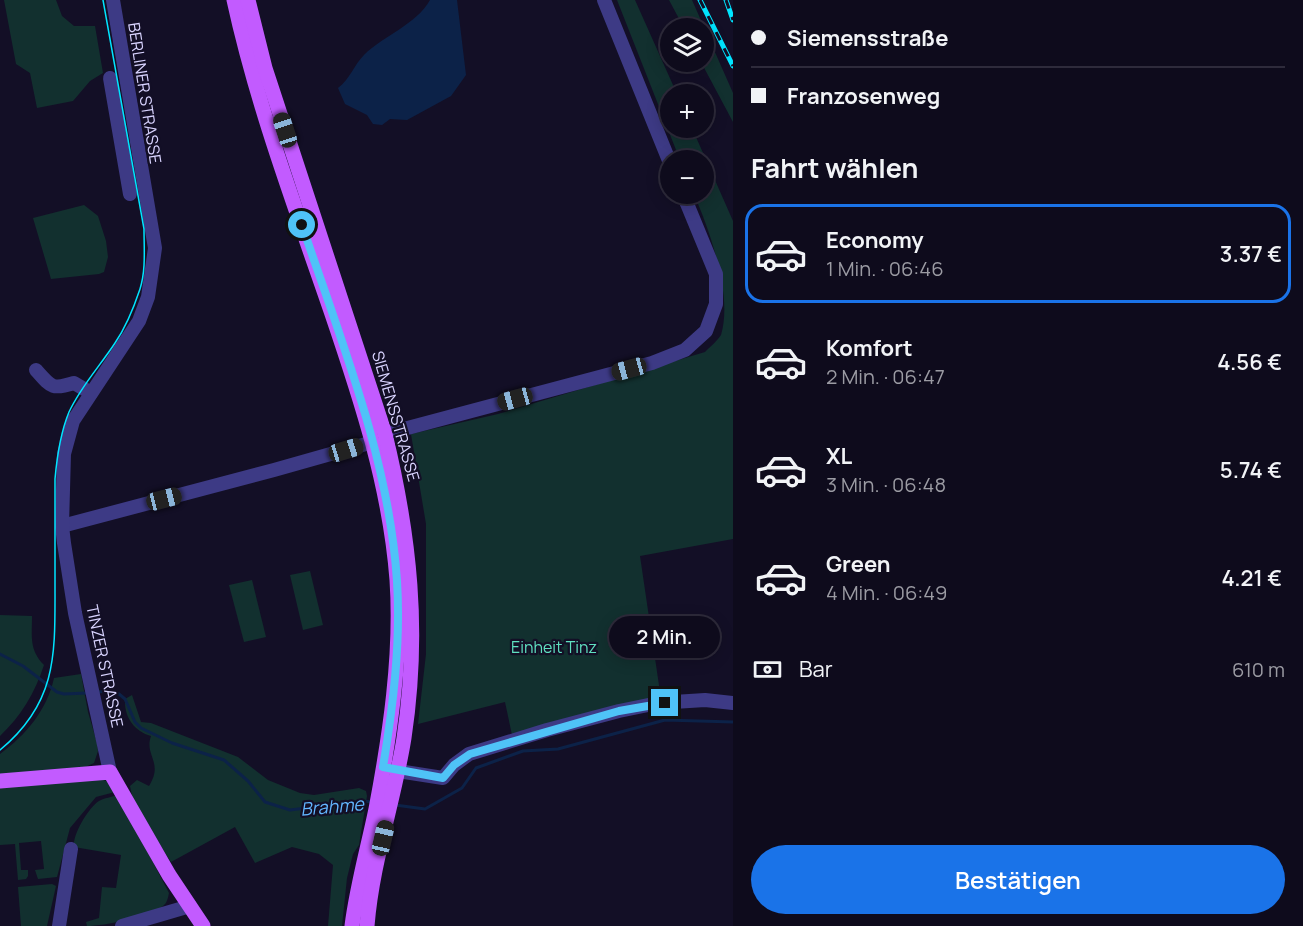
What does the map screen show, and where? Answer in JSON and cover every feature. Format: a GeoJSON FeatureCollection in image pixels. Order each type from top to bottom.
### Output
{"type":"FeatureCollection","features":[{"type":"Feature","properties":{"kind":"main road","name":"SIEMENSSTRASSE"},"geometry":{"type":"LineString","coordinates":[[234,0],[270,127],[398,488],[405,527],[412,600],[408,700],[381,815],[360,877],[352,926]]}},
{"type":"Feature","properties":{"kind":"main road","name":"SIEMENSSTRASSE"},"geometry":{"type":"LineString","coordinates":[[248,0],[265,69],[379,438]]}},
{"type":"Feature","properties":{"kind":"main road"},"geometry":{"type":"LineString","coordinates":[[0,781],[110,772]]}},
{"type":"Feature","properties":{"kind":"main road","name":"TINZER STRASSE"},"geometry":{"type":"LineString","coordinates":[[110,772],[170,875],[203,926]]}},
{"type":"Feature","properties":{"kind":"main road","name":"SIEMENSSTRASSE"},"geometry":{"type":"LineString","coordinates":[[367,926],[381,815]]}},
{"type":"Feature","properties":{"kind":"street","name":"BERLINER STRASSE"},"geometry":{"type":"LineString","coordinates":[[113,0],[144,192]]}},
{"type":"Feature","properties":{"kind":"street"},"geometry":{"type":"LineString","coordinates":[[604,0],[665,150]]}},
{"type":"Feature","properties":{"kind":"street"},"geometry":{"type":"LineString","coordinates":[[110,78],[130,194]]}},
{"type":"Feature","properties":{"kind":"street","name":"TINZER STRASSE"},"geometry":{"type":"LineString","coordinates":[[110,772],[75,613],[62,526],[64,454],[73,421],[129,338],[139,321],[148,297],[155,248],[150,211],[144,192]]}},
{"type":"Feature","properties":{"kind":"street"},"geometry":{"type":"LineString","coordinates":[[62,526],[274,470],[379,438],[652,363],[685,350],[706,331],[716,304],[716,274],[687,204]]}},
{"type":"Feature","properties":{"kind":"street"},"geometry":{"type":"LineString","coordinates":[[36,370],[52,387],[59,388],[74,383],[91,393]]}},
{"type":"Feature","properties":{"kind":"street"},"geometry":{"type":"LineString","coordinates":[[391,769],[443,778],[454,765],[470,754],[619,711],[665,703],[705,700],[733,704]]}},
{"type":"Feature","properties":{"kind":"street"},"geometry":{"type":"LineString","coordinates":[[59,926],[71,849]]}},
{"type":"Feature","properties":{"kind":"street"},"geometry":{"type":"LineString","coordinates":[[122,926],[190,906]]}},
{"type":"Feature","properties":{"kind":"green space"},"geometry":{"type":"Polygon","coordinates":[[[4,0],[56,0],[62,16],[74,26],[95,26],[103,73],[90,81],[73,101],[37,108],[30,73],[16,64],[4,0]]]}},
{"type":"Feature","properties":{"kind":"green space"},"geometry":{"type":"Polygon","coordinates":[[[617,0],[635,0],[660,56],[660,72],[667,72],[673,84],[660,84],[660,109],[617,0]]]}},
{"type":"Feature","properties":{"kind":"green space"},"geometry":{"type":"Polygon","coordinates":[[[669,0],[692,0],[700,18],[679,18],[669,0]]]}},
{"type":"Feature","properties":{"kind":"green space"},"geometry":{"type":"Polygon","coordinates":[[[714,50],[733,93],[733,122],[714,84],[706,72],[714,72],[714,50]]]}},
{"type":"Feature","properties":{"kind":"green space"},"geometry":{"type":"Polygon","coordinates":[[[671,138],[696,138],[702,150],[676,150],[671,138]]]}},
{"type":"Feature","properties":{"kind":"green space","name":"Einheit Tinz"},"geometry":{"type":"Polygon","coordinates":[[[714,178],[733,221],[733,539],[640,556],[661,699],[512,735],[505,702],[418,724],[426,654],[426,524],[411,434],[498,414],[705,352],[721,335],[724,319],[722,283],[707,226],[698,204],[714,204],[714,178]]]}},
{"type":"Feature","properties":{"kind":"green space"},"geometry":{"type":"Polygon","coordinates":[[[84,205],[98,216],[106,241],[108,257],[104,272],[51,279],[33,218],[84,205]]]}},
{"type":"Feature","properties":{"kind":"green space"},"geometry":{"type":"Polygon","coordinates":[[[310,571],[323,625],[303,630],[290,575],[310,571]]]}},
{"type":"Feature","properties":{"kind":"green space"},"geometry":{"type":"Polygon","coordinates":[[[252,580],[266,637],[244,642],[229,585],[252,580]]]}},
{"type":"Feature","properties":{"kind":"green space"},"geometry":{"type":"Polygon","coordinates":[[[0,615],[32,616],[34,648],[44,665],[26,703],[0,736],[0,615]]]}},
{"type":"Feature","properties":{"kind":"green space"},"geometry":{"type":"Polygon","coordinates":[[[81,674],[97,743],[98,751],[94,763],[83,768],[0,774],[0,754],[34,721],[46,701],[54,678],[81,674]]]}},
{"type":"Feature","properties":{"kind":"green space"},"geometry":{"type":"Polygon","coordinates":[[[132,695],[141,722],[151,723],[238,757],[268,780],[300,793],[314,795],[359,788],[366,791],[359,845],[353,854],[347,878],[342,926],[328,926],[333,865],[319,854],[292,847],[255,863],[235,827],[171,862],[134,805],[130,786],[137,780],[149,786],[155,771],[150,749],[151,736],[135,727],[126,712],[125,699],[132,695]]]}},
{"type":"Feature","properties":{"kind":"green space"},"geometry":{"type":"Polygon","coordinates":[[[102,779],[108,782],[115,792],[96,797],[70,828],[57,877],[38,879],[35,870],[44,869],[41,841],[19,843],[21,870],[28,870],[28,876],[26,879],[18,880],[15,844],[0,845],[0,787],[102,779]]]}},
{"type":"Feature","properties":{"kind":"green space"},"geometry":{"type":"Polygon","coordinates":[[[118,795],[169,893],[163,906],[147,914],[115,923],[87,926],[86,922],[99,918],[102,887],[116,888],[121,855],[74,847],[74,842],[82,822],[95,804],[118,795]]]}},
{"type":"Feature","properties":{"kind":"green space"},"geometry":{"type":"Polygon","coordinates":[[[52,884],[56,886],[47,926],[21,926],[18,887],[52,884]]]}},
{"type":"Feature","properties":{"kind":"water"},"geometry":{"type":"Polygon","coordinates":[[[430,0],[457,0],[466,75],[451,96],[407,120],[390,119],[382,125],[373,124],[367,115],[345,104],[338,88],[364,55],[417,16],[430,0]]]}},
{"type":"Feature","properties":{"kind":"waterway","name":"Brahme"},"geometry":{"type":"LineString","coordinates":[[0,654],[23,666],[57,692],[87,693]]}},
{"type":"Feature","properties":{"kind":"waterway","name":"Brahme"},"geometry":{"type":"LineString","coordinates":[[97,692],[110,691],[119,694],[125,699],[135,722],[141,728],[172,743],[224,760],[248,781],[265,802],[290,810],[362,801],[374,802]]}},
{"type":"Feature","properties":{"kind":"waterway","name":"Brahme"},"geometry":{"type":"LineString","coordinates":[[395,805],[425,809],[462,788],[476,768],[523,751],[558,749],[665,720],[733,722]]}},
{"type":"Feature","properties":{"kind":"tram line"},"geometry":{"type":"LineString","coordinates":[[0,750],[19,732],[33,714],[43,695],[49,675],[55,632],[55,479],[63,429],[79,393],[123,330],[142,282],[144,229],[103,0]]}},
{"type":"Feature","properties":{"kind":"railway"},"geometry":{"type":"LineString","coordinates":[[700,0],[733,66]]}},
{"type":"Feature","properties":{"kind":"railway"},"geometry":{"type":"LineString","coordinates":[[726,0],[733,20]]}},
{"type":"Feature","properties":{"kind":"route"},"geometry":{"type":"LineString","coordinates":[[302,225],[373,442],[387,498],[397,581],[398,618],[393,699],[383,767],[443,778],[454,765],[470,754],[619,711],[665,703]]}}]}
